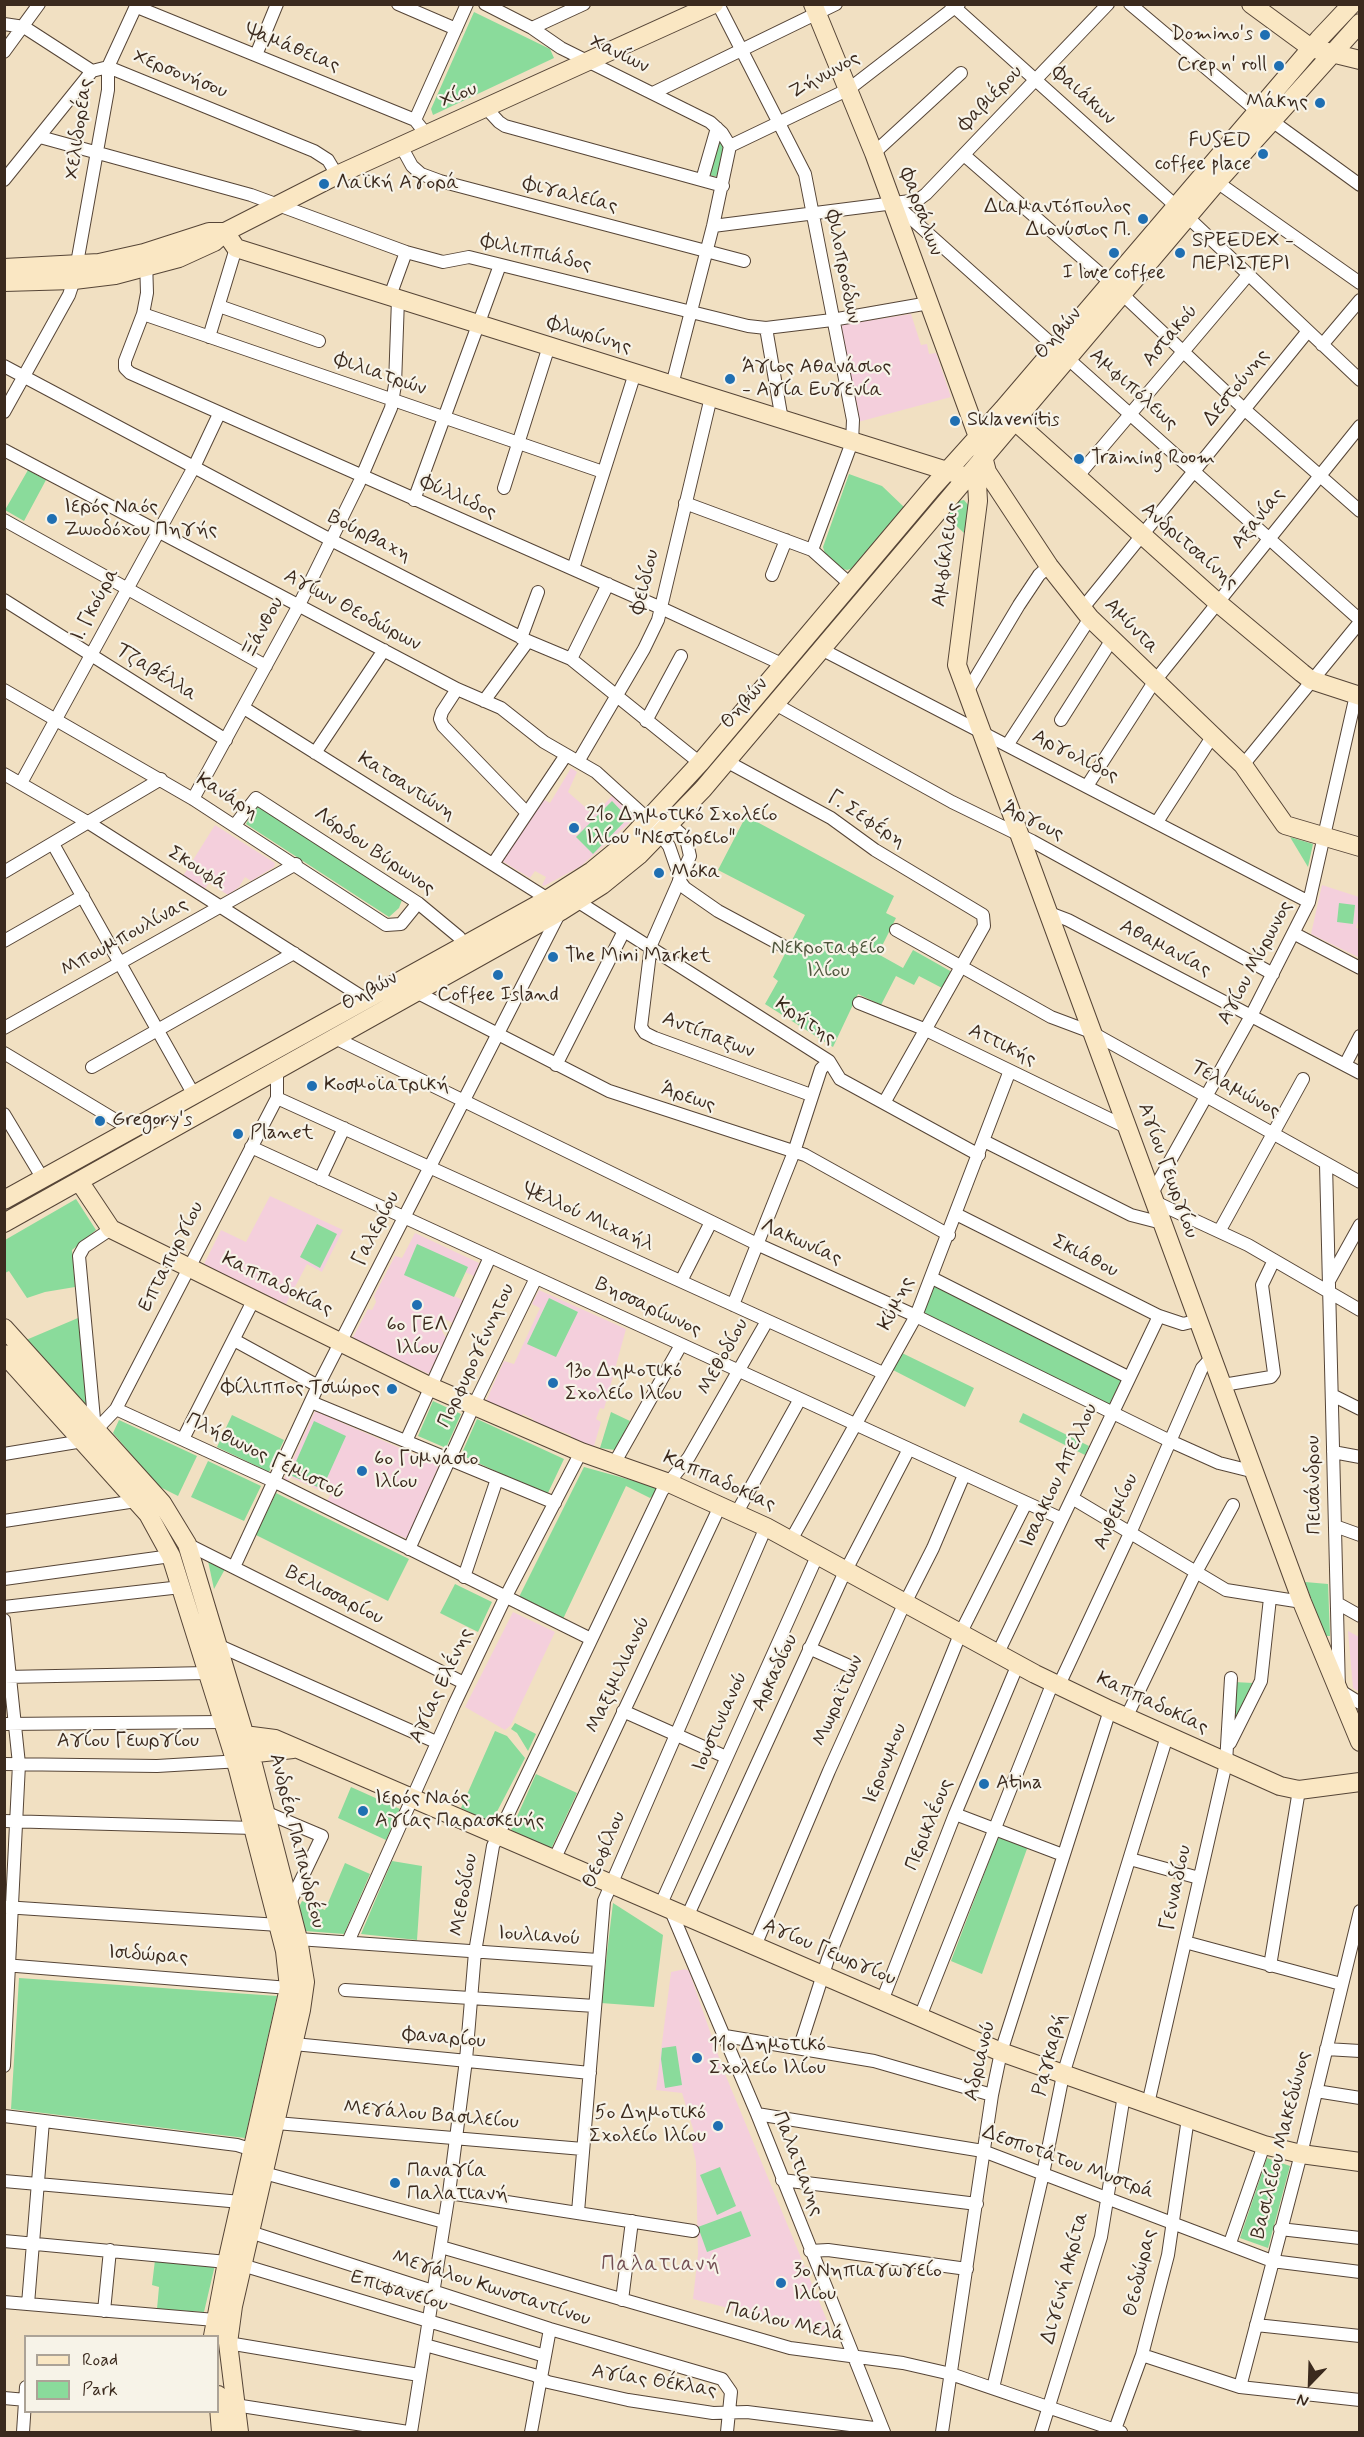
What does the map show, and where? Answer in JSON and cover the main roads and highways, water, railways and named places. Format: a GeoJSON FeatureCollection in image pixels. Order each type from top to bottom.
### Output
{"type":"FeatureCollection","features":[{"type":"Feature","properties":{"kind":"place","name":"Domino's"},"geometry":{"type":"Point","coordinates":[1265,35]}},
{"type":"Feature","properties":{"kind":"place","name":"Crep n' roll"},"geometry":{"type":"Point","coordinates":[1279,66]}},
{"type":"Feature","properties":{"kind":"place","name":"Μάκης"},"geometry":{"type":"Point","coordinates":[1320,103]}},
{"type":"Feature","properties":{"kind":"place","name":"FUSED coffee place"},"geometry":{"type":"Point","coordinates":[1263,154]}},
{"type":"Feature","properties":{"kind":"place","name":"Λαϊκή Αγορά"},"geometry":{"type":"Point","coordinates":[324,184]}},
{"type":"Feature","properties":{"kind":"place","name":"Διαμαντόπουλος Διονύσιος Π."},"geometry":{"type":"Point","coordinates":[1143,219]}},
{"type":"Feature","properties":{"kind":"place","name":"I love coffee"},"geometry":{"type":"Point","coordinates":[1114,253]}},
{"type":"Feature","properties":{"kind":"place","name":"SPEEDEX - ΠΕΡΙΣΤΕΡΙ"},"geometry":{"type":"Point","coordinates":[1180,253]}},
{"type":"Feature","properties":{"kind":"place","name":"Άγιος Αθανάσιος - Αγία Ευγενία"},"geometry":{"type":"Point","coordinates":[730,379]}},
{"type":"Feature","properties":{"kind":"place","name":"Sklavenitis"},"geometry":{"type":"Point","coordinates":[955,421]}},
{"type":"Feature","properties":{"kind":"place","name":"Training Room"},"geometry":{"type":"Point","coordinates":[1079,459]}},
{"type":"Feature","properties":{"kind":"place","name":"Ιερός Ναός Ζωοδόχου Πηγής"},"geometry":{"type":"Point","coordinates":[52,519]}},
{"type":"Feature","properties":{"kind":"place","name":"21ο Δημοτικό Σχολείο Ιλίου \"Νεστόρειο\""},"geometry":{"type":"Point","coordinates":[574,828]}},
{"type":"Feature","properties":{"kind":"place","name":"Μόκα"},"geometry":{"type":"Point","coordinates":[659,873]}},
{"type":"Feature","properties":{"kind":"place","name":"The Mini Market"},"geometry":{"type":"Point","coordinates":[553,957]}},
{"type":"Feature","properties":{"kind":"place","name":"Coffee Island"},"geometry":{"type":"Point","coordinates":[498,975]}},
{"type":"Feature","properties":{"kind":"place","name":"Κοσμοϊατρική"},"geometry":{"type":"Point","coordinates":[312,1086]}},
{"type":"Feature","properties":{"kind":"place","name":"Gregory's"},"geometry":{"type":"Point","coordinates":[100,1121]}},
{"type":"Feature","properties":{"kind":"place","name":"Planet"},"geometry":{"type":"Point","coordinates":[238,1134]}},
{"type":"Feature","properties":{"kind":"place","name":"6ο ΓΕΛ Ιλίου"},"geometry":{"type":"Point","coordinates":[417,1305]}},
{"type":"Feature","properties":{"kind":"place","name":"13ο Δημοτικό Σχολείο Ιλίου"},"geometry":{"type":"Point","coordinates":[553,1383]}},
{"type":"Feature","properties":{"kind":"place","name":"Φίλιππος Τσιώρος"},"geometry":{"type":"Point","coordinates":[392,1389]}},
{"type":"Feature","properties":{"kind":"place","name":"6ο Γυμνάσιο Ιλίου"},"geometry":{"type":"Point","coordinates":[362,1471]}},
{"type":"Feature","properties":{"kind":"place","name":"Atina"},"geometry":{"type":"Point","coordinates":[984,1784]}},
{"type":"Feature","properties":{"kind":"place","name":"Ιερός Ναός Αγίας Παρασκευής"},"geometry":{"type":"Point","coordinates":[363,1811]}},
{"type":"Feature","properties":{"kind":"place","name":"11ο Δημοτικό Σχολείο Ιλίου"},"geometry":{"type":"Point","coordinates":[697,2058]}},
{"type":"Feature","properties":{"kind":"place","name":"5ο Δημοτικό Σχολείο Ιλίου"},"geometry":{"type":"Point","coordinates":[718,2126]}},
{"type":"Feature","properties":{"kind":"place","name":"Παναγία Παλατιανή"},"geometry":{"type":"Point","coordinates":[395,2183]}},
{"type":"Feature","properties":{"kind":"place","name":"3ο Νηπιαγωγείο Ιλίου"},"geometry":{"type":"Point","coordinates":[781,2283]}},
{"type":"Feature","properties":{"kind":"district","name":"Παλατιανή"},"geometry":{"type":"Point","coordinates":[661,2266]}},
{"type":"Feature","properties":{"kind":"park label","name":"Νεκροταφείο Ιλίου"},"geometry":{"type":"Point","coordinates":[828,960]}}]}
